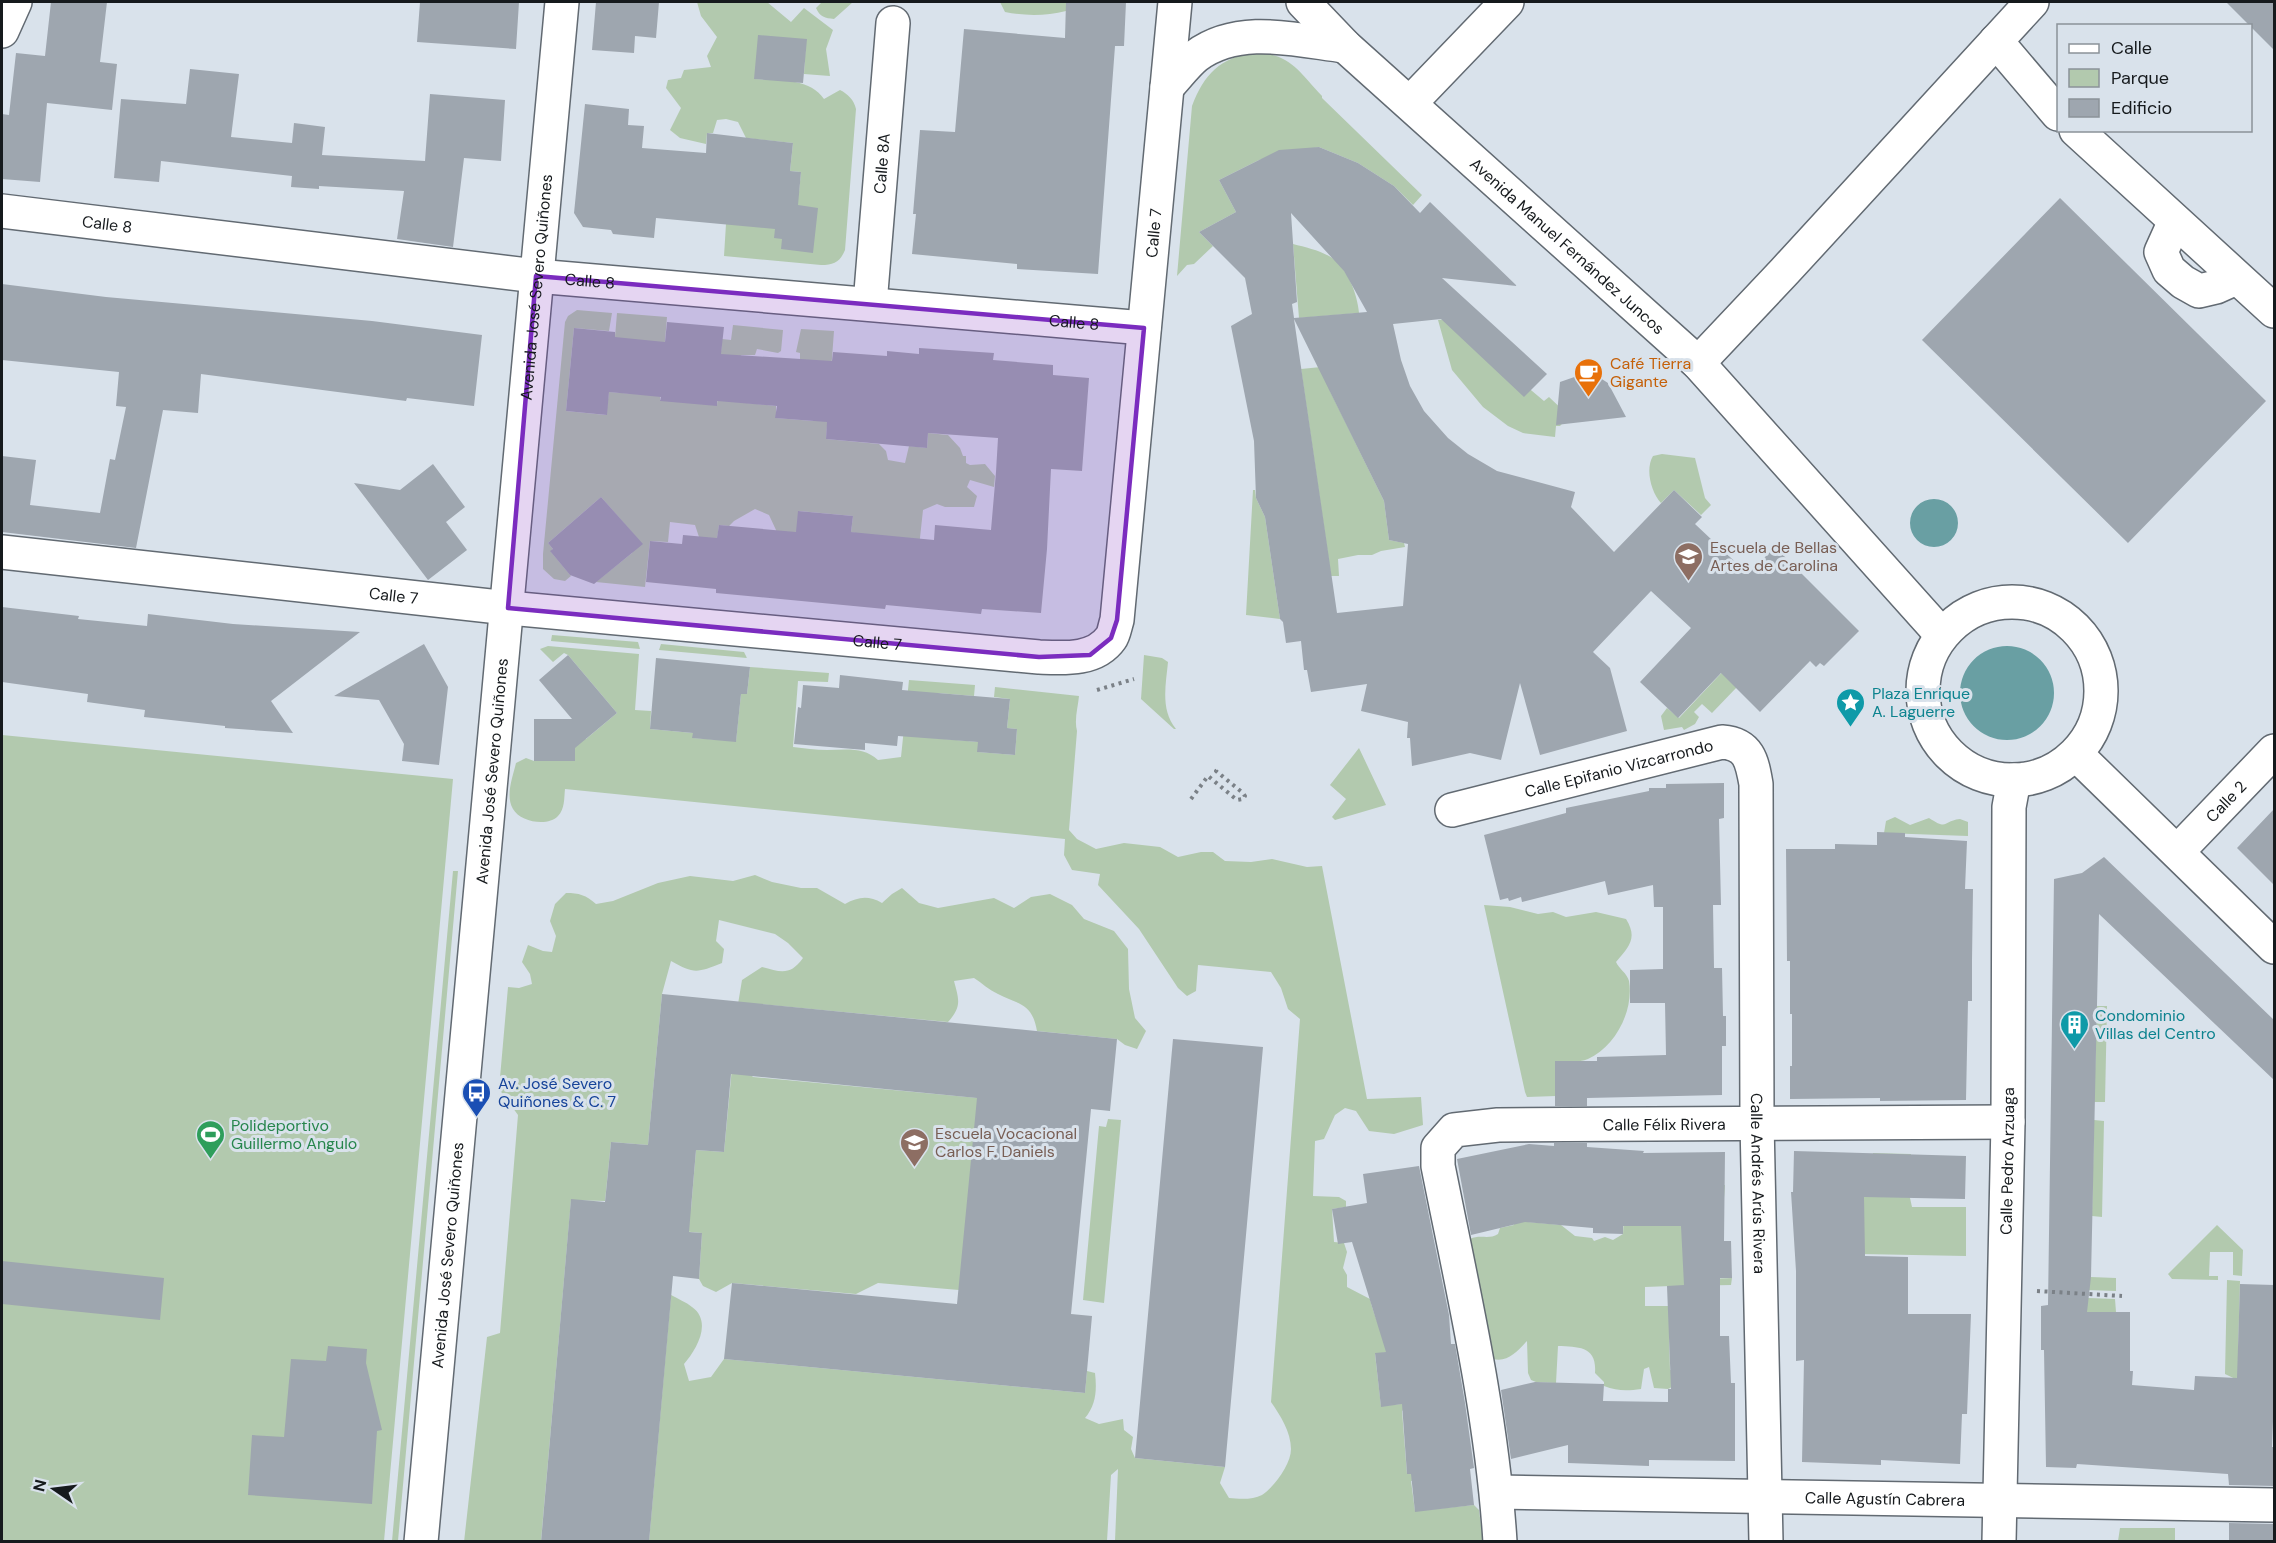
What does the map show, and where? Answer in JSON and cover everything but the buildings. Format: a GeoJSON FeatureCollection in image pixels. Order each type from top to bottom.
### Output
{"type":"FeatureCollection","features":[{"type":"Feature","properties":{"kind":"street"},"geometry":{"type":"LineString","coordinates":[[2,31],[15,2]]}},
{"type":"Feature","properties":{"kind":"street","name":"Avenida José Severo Quiñones"},"geometry":{"type":"LineString","coordinates":[[422,1542],[562,2]]}},
{"type":"Feature","properties":{"kind":"street","name":"Calle 7"},"geometry":{"type":"LineString","coordinates":[[2,552],[508,608],[1039,657],[1090,655],[1111,638],[1117,620],[1175,2]]}},
{"type":"Feature","properties":{"kind":"street","name":"Avenida Manuel Fernández Juncos"},"geometry":{"type":"LineString","coordinates":[[1303,2],[1345,46],[1698,363],[1941,634]]}},
{"type":"Feature","properties":{"kind":"street"},"geometry":{"type":"LineString","coordinates":[[1410,103],[1507,2]]}},
{"type":"Feature","properties":{"kind":"street"},"geometry":{"type":"LineString","coordinates":[[1698,363],[2032,2]]}},
{"type":"Feature","properties":{"kind":"street","name":"Calle 8A"},"geometry":{"type":"LineString","coordinates":[[870,304],[893,23]]}},
{"type":"Feature","properties":{"kind":"street"},"geometry":{"type":"LineString","coordinates":[[1167,87],[1195,57],[1216,44],[1238,37],[1260,36],[1345,46]]}},
{"type":"Feature","properties":{"kind":"street"},"geometry":{"type":"LineString","coordinates":[[1996,41],[2057,113]]}},
{"type":"Feature","properties":{"kind":"street"},"geometry":{"type":"LineString","coordinates":[[2078,132],[2274,311]]}},
{"type":"Feature","properties":{"kind":"street","name":"Calle 8"},"geometry":{"type":"LineString","coordinates":[[2,211],[536,276],[1144,328]]}},
{"type":"Feature","properties":{"kind":"street"},"geometry":{"type":"LineString","coordinates":[[2011,600],[2045,606],[2075,626],[2095,655],[2102,690],[2096,724],[2076,754],[2047,774],[2014,780],[1978,775],[1949,756],[1929,727],[1922,692],[1928,657],[1941,634],[1977,608],[2011,600]]}},
{"type":"Feature","properties":{"kind":"street","name":"Calle Epifanio Vizcarrondo"},"geometry":{"type":"LineString","coordinates":[[1452,810],[1722,742],[1737,745],[1746,753],[1752,764],[1756,784],[1755,824]]}},
{"type":"Feature","properties":{"kind":"street","name":"Calle 2"},"geometry":{"type":"LineString","coordinates":[[2178,851],[2274,751]]}},
{"type":"Feature","properties":{"kind":"street"},"geometry":{"type":"LineString","coordinates":[[2076,754],[2274,946]]}},
{"type":"Feature","properties":{"kind":"street","name":"Calle Pedro Arzuaga"},"geometry":{"type":"LineString","coordinates":[[1999,1542],[2008,1122],[2009,807],[2014,780]]}},
{"type":"Feature","properties":{"kind":"street","name":"Calle Andrés Arús Rivera"},"geometry":{"type":"LineString","coordinates":[[1755,824],[1757,1122],[1766,1542]]}},
{"type":"Feature","properties":{"kind":"street","name":"Calle Félix Rivera"},"geometry":{"type":"LineString","coordinates":[[1497,1492],[1481,1376],[1438,1166],[1438,1148],[1454,1130],[1498,1125],[2008,1122]]}},
{"type":"Feature","properties":{"kind":"street"},"geometry":{"type":"LineString","coordinates":[[1497,1492],[1500,1542]]}},
{"type":"Feature","properties":{"kind":"street","name":"Calle Agustín Cabrera"},"geometry":{"type":"LineString","coordinates":[[1497,1492],[2274,1505]]}},
{"type":"Feature","properties":{"kind":"path"},"geometry":{"type":"LineString","coordinates":[[1191,799],[1208,776],[1237,800],[1243,799],[1245,796],[1243,793],[1216,771],[1219,768]]}},
{"type":"Feature","properties":{"kind":"path"},"geometry":{"type":"LineString","coordinates":[[2034,1291],[2122,1296]]}},
{"type":"Feature","properties":{"kind":"highlighted area"},"geometry":{"type":"Polygon","coordinates":[[[536,276],[1144,328],[1117,620],[1111,638],[1090,655],[1039,657],[508,608],[536,276]]]}},
{"type":"Feature","properties":{"kind":"green space"},"geometry":{"type":"Polygon","coordinates":[[[697,2],[767,2],[791,22],[804,8],[833,30],[826,49],[830,76],[804,74],[806,39],[755,79],[783,80],[802,84],[818,92],[824,99],[840,90],[854,103],[856,109],[845,250],[836,262],[821,265],[724,256],[726,224],[799,192],[801,172],[790,171],[793,143],[746,138],[738,122],[726,119],[717,120],[713,133],[707,133],[706,144],[680,138],[670,130],[681,108],[666,88],[668,80],[681,78],[684,70],[711,67],[707,56],[717,37],[701,16],[697,2]]]}},
{"type":"Feature","properties":{"kind":"green space"},"geometry":{"type":"Polygon","coordinates":[[[822,2],[853,2],[834,19],[819,13],[816,8],[822,2]]]}},
{"type":"Feature","properties":{"kind":"green space"},"geometry":{"type":"Polygon","coordinates":[[[1000,2],[1066,2],[1066,11],[1043,15],[1005,12],[1000,2]]]}},
{"type":"Feature","properties":{"kind":"green space"},"geometry":{"type":"Polygon","coordinates":[[[1255,52],[1278,57],[1293,66],[1322,98],[1422,195],[1413,205],[1394,186],[1358,163],[1319,147],[1259,160],[1219,180],[1236,212],[1199,232],[1213,246],[1194,264],[1187,265],[1177,276],[1192,106],[1202,85],[1215,69],[1232,58],[1255,52]]]}},
{"type":"Feature","properties":{"kind":"green space"},"geometry":{"type":"Polygon","coordinates":[[[1293,244],[1325,254],[1341,266],[1353,289],[1359,313],[1299,318],[1293,244]]]}},
{"type":"Feature","properties":{"kind":"green space"},"geometry":{"type":"Polygon","coordinates":[[[577,310],[612,313],[609,331],[574,328],[566,411],[606,415],[609,392],[648,395],[615,337],[617,313],[667,317],[660,400],[717,405],[722,339],[731,340],[733,325],[783,330],[781,351],[778,353],[757,349],[755,355],[741,355],[737,402],[776,406],[776,418],[813,421],[815,410],[800,353],[796,352],[801,329],[834,331],[826,439],[879,444],[886,451],[888,460],[905,463],[909,446],[927,448],[928,433],[948,435],[960,448],[963,456],[966,456],[966,463],[985,464],[995,476],[994,487],[970,480],[967,487],[977,496],[974,507],[945,507],[937,504],[923,510],[919,547],[851,532],[853,516],[799,511],[794,560],[772,565],[776,530],[769,515],[755,509],[729,526],[719,525],[716,547],[699,537],[695,525],[670,522],[668,542],[650,541],[645,587],[596,582],[632,553],[637,538],[601,497],[548,543],[553,549],[551,552],[571,576],[565,581],[554,579],[543,569],[543,554],[565,322],[568,316],[577,310]]]}},
{"type":"Feature","properties":{"kind":"green space"},"geometry":{"type":"Polygon","coordinates":[[[1446,319],[1544,401],[1549,397],[1569,416],[1560,426],[1556,426],[1555,437],[1523,433],[1508,426],[1483,407],[1452,370],[1438,320],[1446,319]]]}},
{"type":"Feature","properties":{"kind":"green space"},"geometry":{"type":"Polygon","coordinates":[[[1321,367],[1327,370],[1330,391],[1384,501],[1389,540],[1404,543],[1405,547],[1372,555],[1338,559],[1339,576],[1331,576],[1301,369],[1321,367]]]}},
{"type":"Feature","properties":{"kind":"green space"},"geometry":{"type":"Polygon","coordinates":[[[1662,454],[1695,458],[1705,498],[1711,505],[1701,515],[1674,490],[1661,503],[1657,498],[1650,480],[1649,467],[1653,456],[1662,454]]]}},
{"type":"Feature","properties":{"kind":"green space"},"geometry":{"type":"Polygon","coordinates":[[[1253,490],[1255,490],[1256,498],[1265,517],[1280,619],[1246,615],[1253,490]]]}},
{"type":"Feature","properties":{"kind":"green space"},"geometry":{"type":"Polygon","coordinates":[[[1790,600],[1785,637],[1712,713],[1702,704],[1694,712],[1699,717],[1695,724],[1684,730],[1682,727],[1664,730],[1661,716],[1667,708],[1679,718],[1790,600]]]}},
{"type":"Feature","properties":{"kind":"green space"},"geometry":{"type":"Polygon","coordinates":[[[552,635],[638,642],[640,649],[551,641],[552,635]]]}},
{"type":"Feature","properties":{"kind":"green space"},"geometry":{"type":"Polygon","coordinates":[[[661,644],[744,652],[747,658],[659,650],[661,644]]]}},
{"type":"Feature","properties":{"kind":"green space"},"geometry":{"type":"Polygon","coordinates":[[[548,646],[639,654],[635,710],[651,711],[650,729],[693,733],[693,738],[736,741],[741,694],[747,694],[750,667],[829,673],[828,682],[798,681],[793,747],[823,750],[847,749],[866,753],[878,760],[901,757],[909,680],[975,685],[974,696],[938,693],[934,738],[978,742],[978,752],[1015,755],[1017,729],[1007,728],[1010,699],[994,697],[995,687],[1079,696],[1069,830],[1077,839],[1096,849],[1124,843],[1160,847],[1178,857],[1213,852],[1225,861],[1251,862],[1272,859],[1307,867],[1322,866],[1367,1099],[1421,1097],[1423,1125],[1394,1134],[1369,1131],[1356,1111],[1345,1108],[1335,1115],[1324,1139],[1315,1141],[1313,1196],[1339,1197],[1346,1201],[1346,1207],[1332,1209],[1334,1242],[1344,1243],[1347,1252],[1343,1268],[1347,1275],[1347,1287],[1370,1299],[1389,1352],[1375,1354],[1381,1406],[1411,1403],[1402,1411],[1407,1474],[1434,1472],[1438,1478],[1411,1481],[1415,1511],[1474,1505],[1479,1510],[1483,1541],[1115,1541],[1118,1469],[1111,1475],[1107,1541],[649,1541],[671,1295],[692,1307],[701,1320],[702,1328],[697,1344],[684,1364],[689,1381],[711,1377],[724,1359],[1085,1393],[1087,1371],[1095,1373],[1096,1391],[1094,1403],[1085,1418],[1099,1424],[1123,1419],[1124,1430],[1133,1437],[1131,1449],[1135,1458],[1225,1467],[1220,1483],[1229,1498],[1254,1498],[1267,1491],[1285,1468],[1291,1449],[1287,1430],[1271,1402],[1300,1019],[1288,1009],[1281,988],[1271,972],[1198,965],[1196,991],[1187,996],[1178,988],[1139,929],[1098,885],[1100,874],[1072,870],[1064,855],[1065,839],[565,789],[564,803],[558,816],[541,822],[528,820],[517,813],[511,804],[510,786],[516,763],[526,758],[534,761],[575,761],[575,729],[586,739],[617,713],[568,655],[564,653],[553,662],[540,649],[548,646]]]}},
{"type":"Feature","properties":{"kind":"green space"},"geometry":{"type":"Polygon","coordinates":[[[1144,655],[1162,658],[1168,662],[1166,705],[1171,722],[1176,729],[1141,699],[1144,655]]]}},
{"type":"Feature","properties":{"kind":"green space","name":"Polideportivo Guillermo Angulo"},"geometry":{"type":"Polygon","coordinates":[[[2,735],[453,779],[384,1541],[2,1541],[2,735]]]}},
{"type":"Feature","properties":{"kind":"green space"},"geometry":{"type":"Polygon","coordinates":[[[1359,748],[1386,805],[1335,820],[1332,817],[1346,799],[1330,785],[1359,748]]]}},
{"type":"Feature","properties":{"kind":"green space"},"geometry":{"type":"Polygon","coordinates":[[[1895,817],[1910,825],[1929,818],[1943,825],[1960,819],[1968,822],[1968,836],[1884,833],[1886,821],[1895,817]]]}},
{"type":"Feature","properties":{"kind":"green space"},"geometry":{"type":"Polygon","coordinates":[[[453,871],[458,871],[398,1541],[392,1541],[453,871]]]}},
{"type":"Feature","properties":{"kind":"green space"},"geometry":{"type":"Polygon","coordinates":[[[755,875],[772,882],[801,888],[817,888],[845,904],[863,898],[882,903],[902,888],[919,903],[938,908],[994,898],[1014,908],[1031,897],[1050,894],[1072,905],[1084,919],[1114,931],[1128,949],[1129,989],[1135,1018],[1146,1031],[1137,1049],[1117,1039],[1037,1031],[1032,1015],[1024,1006],[995,992],[974,978],[954,981],[958,1003],[956,1012],[948,1022],[760,1004],[737,1010],[742,980],[762,967],[780,971],[789,970],[803,958],[775,934],[719,920],[716,941],[724,949],[722,963],[696,971],[671,961],[662,994],[648,1145],[611,1142],[605,1201],[571,1200],[541,1541],[464,1542],[487,1337],[500,1333],[518,1115],[499,1089],[508,987],[519,988],[532,984],[530,974],[522,962],[528,945],[552,952],[556,936],[550,921],[555,904],[566,893],[582,895],[596,904],[613,901],[658,883],[690,876],[733,881],[755,875]]]}},
{"type":"Feature","properties":{"kind":"green space"},"geometry":{"type":"Polygon","coordinates":[[[1484,905],[1510,907],[1538,914],[1553,912],[1566,917],[1596,912],[1626,919],[1630,926],[1632,937],[1625,952],[1616,962],[1629,981],[1630,992],[1625,1016],[1614,1037],[1598,1053],[1580,1061],[1555,1061],[1556,1096],[1527,1097],[1525,1092],[1484,905]]]}},
{"type":"Feature","properties":{"kind":"green space"},"geometry":{"type":"Polygon","coordinates":[[[2097,1006],[2107,1006],[2105,1102],[2094,1102],[2097,1006]]]}},
{"type":"Feature","properties":{"kind":"green space"},"geometry":{"type":"Polygon","coordinates":[[[733,1057],[753,1077],[1041,1104],[959,1290],[878,1283],[856,1294],[732,1283],[716,1292],[703,1286],[699,1279],[702,1233],[639,1227],[691,1209],[696,1150],[724,1152],[733,1057]]]}},
{"type":"Feature","properties":{"kind":"green space"},"geometry":{"type":"Polygon","coordinates":[[[1108,1119],[1121,1120],[1104,1303],[1083,1300],[1099,1126],[1106,1127],[1108,1119]]]}},
{"type":"Feature","properties":{"kind":"green space"},"geometry":{"type":"Polygon","coordinates":[[[2094,1120],[2104,1121],[2102,1217],[2092,1216],[2094,1120]]]}},
{"type":"Feature","properties":{"kind":"green space"},"geometry":{"type":"Polygon","coordinates":[[[1873,1153],[1911,1154],[1910,1198],[1912,1207],[1966,1207],[1966,1256],[1861,1254],[1863,1190],[1872,1186],[1873,1153]]]}},
{"type":"Feature","properties":{"kind":"green space"},"geometry":{"type":"Polygon","coordinates":[[[1500,1154],[1528,1222],[1561,1225],[1575,1236],[1592,1238],[1594,1241],[1605,1237],[1613,1240],[1623,1234],[1624,1216],[1663,1186],[1725,1185],[1724,1198],[1692,1226],[1684,1280],[1732,1278],[1731,1285],[1682,1286],[1669,1338],[1670,1370],[1681,1371],[1678,1384],[1668,1389],[1654,1388],[1649,1367],[1644,1369],[1641,1389],[1622,1390],[1604,1386],[1604,1382],[1595,1373],[1595,1364],[1590,1353],[1573,1347],[1558,1346],[1556,1383],[1531,1380],[1528,1373],[1527,1341],[1514,1354],[1504,1359],[1492,1359],[1486,1356],[1470,1239],[1495,1236],[1500,1228],[1514,1225],[1500,1154]],[[1671,1286],[1645,1287],[1645,1306],[1672,1306],[1671,1286]]]}},
{"type":"Feature","properties":{"kind":"green space"},"geometry":{"type":"Polygon","coordinates":[[[2217,1225],[2243,1250],[2242,1276],[2233,1275],[2233,1252],[2210,1252],[2209,1276],[2218,1276],[2218,1280],[2172,1279],[2168,1274],[2217,1225]]]}},
{"type":"Feature","properties":{"kind":"green space"},"geometry":{"type":"Polygon","coordinates":[[[2091,1277],[2116,1278],[2116,1291],[2056,1289],[2091,1277]]]}},
{"type":"Feature","properties":{"kind":"green space"},"geometry":{"type":"Polygon","coordinates":[[[2227,1280],[2240,1281],[2238,1353],[2252,1387],[2225,1374],[2227,1280]]]}},
{"type":"Feature","properties":{"kind":"green space"},"geometry":{"type":"Polygon","coordinates":[[[2063,1297],[2115,1299],[2116,1312],[2070,1312],[2063,1297]]]}},
{"type":"Feature","properties":{"kind":"green space"},"geometry":{"type":"Polygon","coordinates":[[[2120,1528],[2175,1528],[2175,1541],[2118,1541],[2120,1528]]]}},
{"type":"Feature","properties":{"kind":"water"},"geometry":{"type":"Polygon","coordinates":[[[1929,499],[1939,499],[1951,506],[1958,518],[1958,528],[1951,540],[1939,547],[1929,547],[1914,536],[1910,528],[1910,518],[1921,503],[1929,499]]]}},
{"type":"Feature","properties":{"kind":"water"},"geometry":{"type":"Polygon","coordinates":[[[2007,646],[2025,649],[2040,660],[2051,675],[2054,693],[2051,711],[2040,726],[2025,737],[2007,740],[1989,737],[1974,726],[1963,711],[1960,693],[1963,675],[1974,660],[1989,649],[2007,646]]]}},
{"type":"Feature","properties":{"kind":"place","name":"Café Tierra Gigante"},"geometry":{"type":"Point","coordinates":[1589,398]}},
{"type":"Feature","properties":{"kind":"place","name":"Escuela de Bellas Artes de Carolina"},"geometry":{"type":"Point","coordinates":[1689,582]}},
{"type":"Feature","properties":{"kind":"place","name":"Plaza Enrique A. Laguerre"},"geometry":{"type":"Point","coordinates":[1851,728]}},
{"type":"Feature","properties":{"kind":"place","name":"Condominio Villas del Centro"},"geometry":{"type":"Point","coordinates":[2074,1050]}},
{"type":"Feature","properties":{"kind":"place","name":"Av. José Severo Quiñones & C. 7"},"geometry":{"type":"Point","coordinates":[477,1118]}},
{"type":"Feature","properties":{"kind":"place","name":"Polideportivo Guillermo Angulo"},"geometry":{"type":"Point","coordinates":[210,1160]}},
{"type":"Feature","properties":{"kind":"place","name":"Escuela Vocacional Carlos F. Daniels"},"geometry":{"type":"Point","coordinates":[914,1168]}}]}
